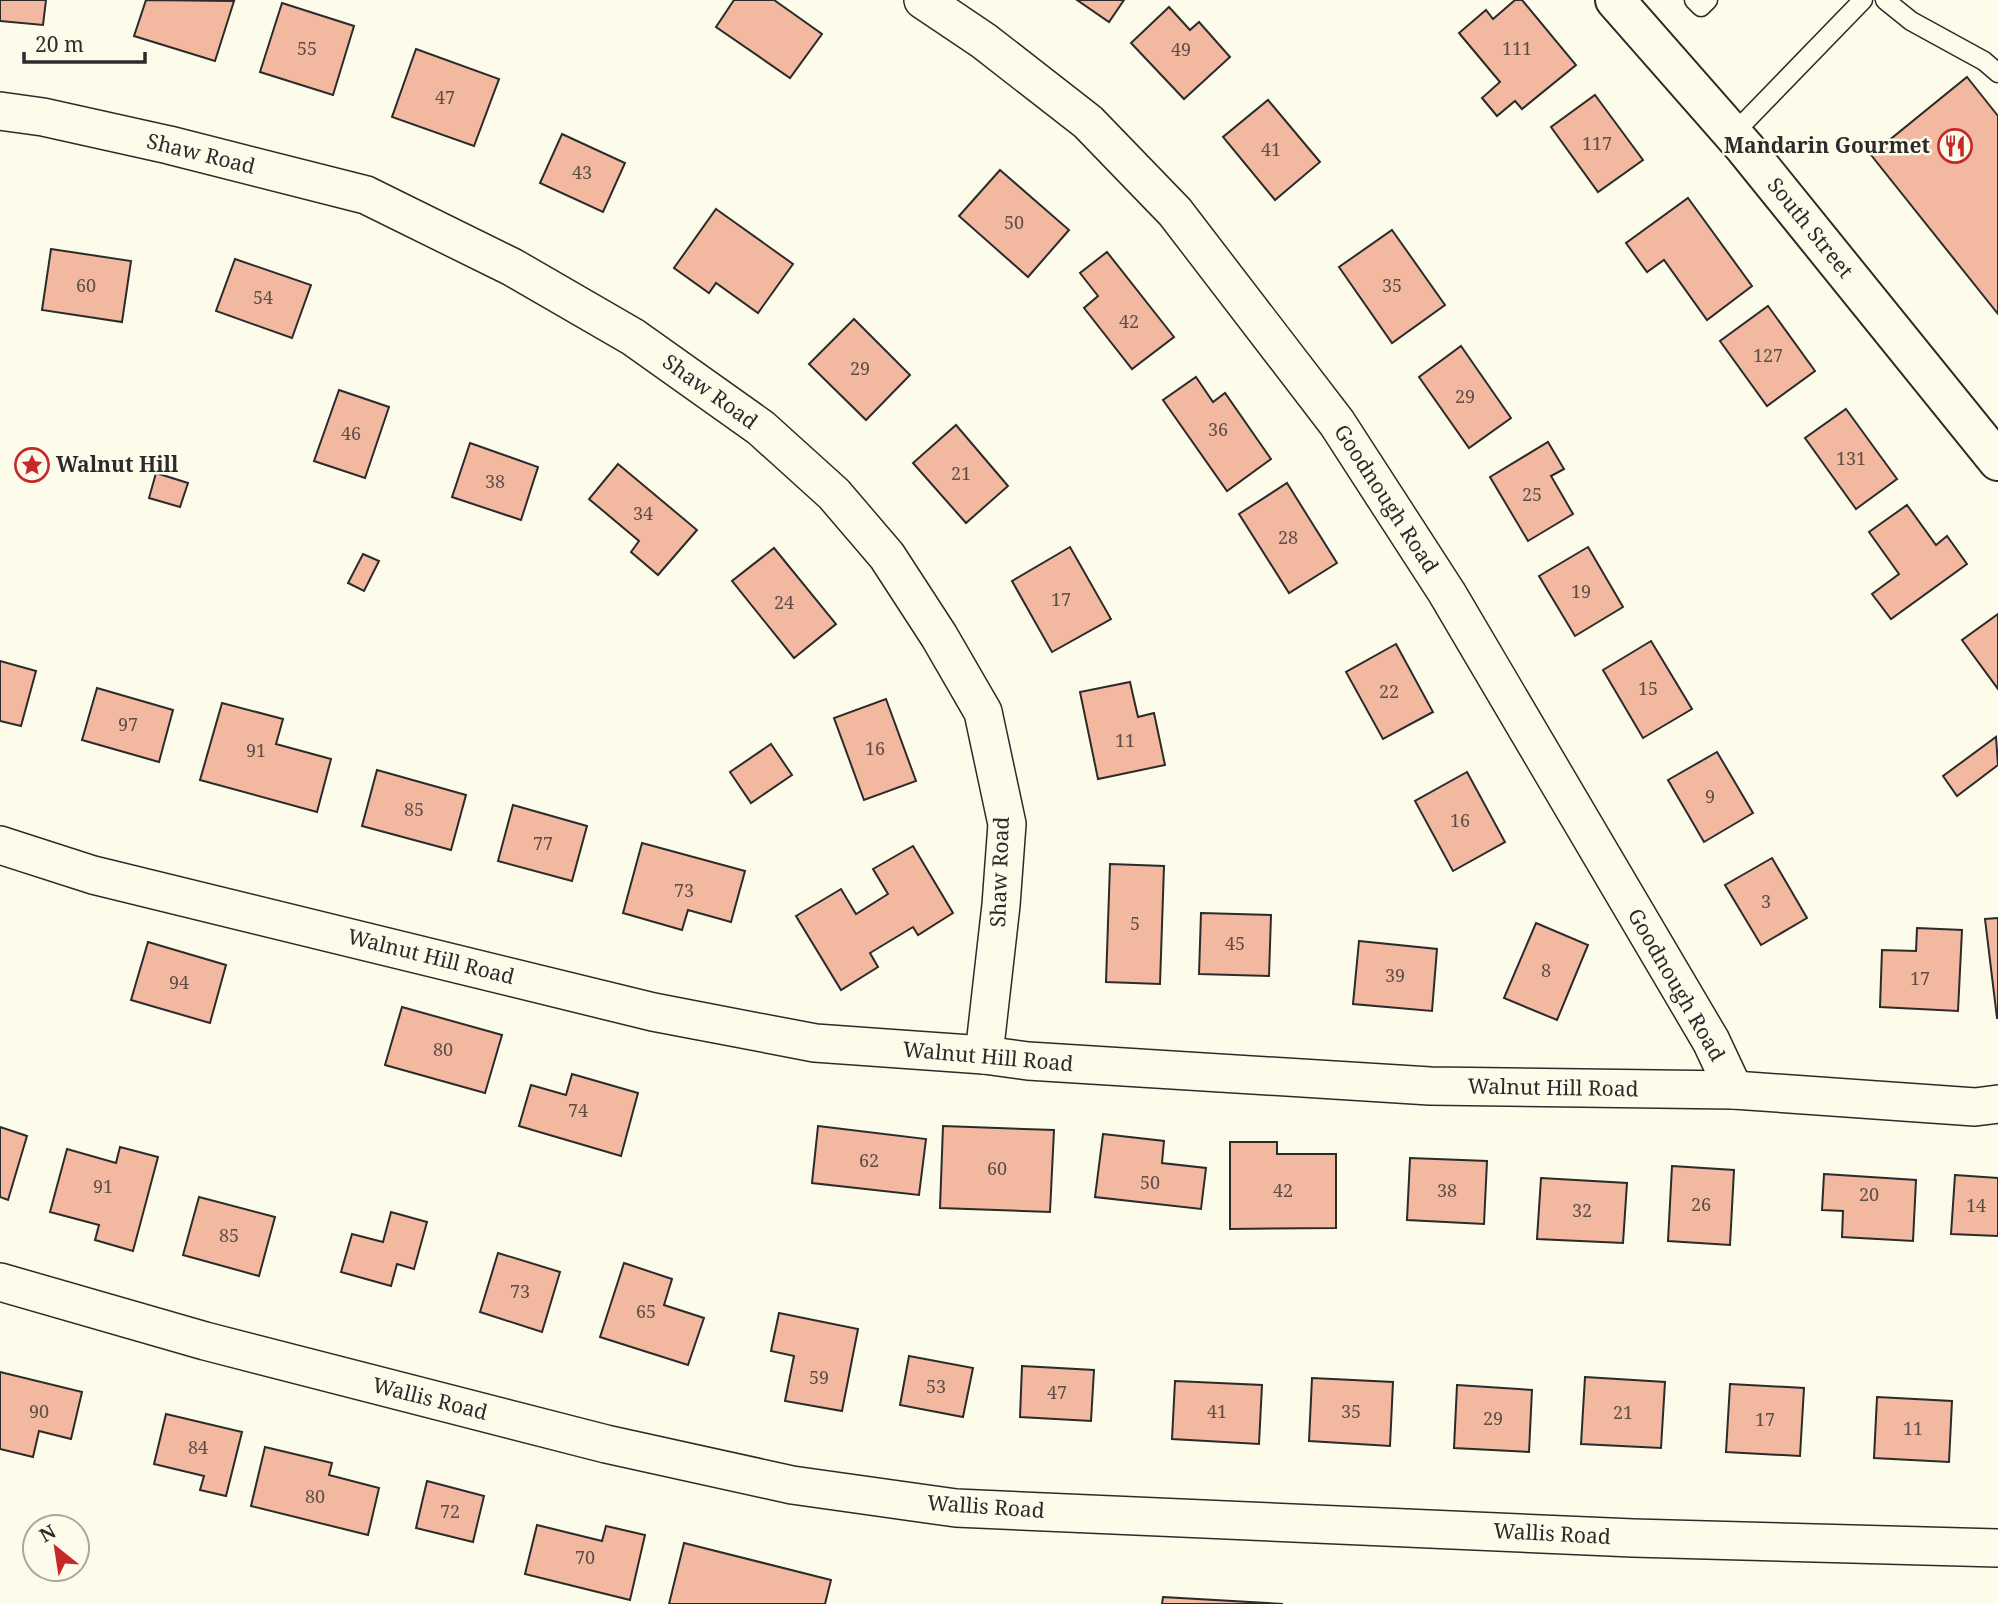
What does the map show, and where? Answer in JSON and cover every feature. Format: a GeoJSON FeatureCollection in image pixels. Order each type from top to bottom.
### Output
{"type":"FeatureCollection","features":[{"type":"Feature","properties":{"kind":"street","name":"Goodnough Road"},"geometry":{"type":"LineString","coordinates":[[923,0],[984,41],[1088,122],[1175,212],[1337,422],[1447,593],[1704,1029],[1734,1090]]}},
{"type":"Feature","properties":{"kind":"street","name":"South Street"},"geometry":{"type":"LineString","coordinates":[[1615,0],[1734,134],[1998,461]]}},
{"type":"Feature","properties":{"kind":"street","name":"Shaw Road"},"geometry":{"type":"LineString","coordinates":[[0,111],[43,117],[169,145],[366,195],[512,267],[633,337],[761,428],[834,494],[887,556],[939,636],[983,712],[1007,824],[984,1055]]}},
{"type":"Feature","properties":{"kind":"street","name":"Walnut Hill Road"},"geometry":{"type":"LineString","coordinates":[[0,845],[93,875],[653,1012],[815,1043],[984,1055],[1028,1061],[1430,1086],[1734,1090],[1975,1107],[1998,1104]]}},
{"type":"Feature","properties":{"kind":"street","name":"Wallis Road"},"geometry":{"type":"LineString","coordinates":[[0,1282],[205,1341],[606,1444],[792,1485],[956,1508],[1633,1538],[1998,1548]]}},
{"type":"Feature","properties":{"kind":"lane"},"geometry":{"type":"LineString","coordinates":[[1694,0],[1701,7],[1709,0]]}},
{"type":"Feature","properties":{"kind":"lane"},"geometry":{"type":"LineString","coordinates":[[1734,134],[1863,0]]}},
{"type":"Feature","properties":{"kind":"lane"},"geometry":{"type":"LineString","coordinates":[[1885,0],[1911,22],[1984,61],[1998,73]]}},
{"type":"Feature","properties":{"kind":"building"},"geometry":{"type":"Polygon","coordinates":[[[0,0],[46,0],[43,25],[0,21],[0,0]]]}},
{"type":"Feature","properties":{"kind":"building"},"geometry":{"type":"Polygon","coordinates":[[[146,0],[234,1],[215,61],[134,36],[146,0]]]}},
{"type":"Feature","properties":{"kind":"building"},"geometry":{"type":"Polygon","coordinates":[[[734,0],[774,0],[822,34],[790,78],[716,27],[734,0]]]}},
{"type":"Feature","properties":{"kind":"building"},"geometry":{"type":"Polygon","coordinates":[[[1077,0],[1124,0],[1109,22],[1077,0]]]}},
{"type":"Feature","properties":{"kind":"building"},"geometry":{"type":"Polygon","coordinates":[[[1515,0],[1522,0],[1576,65],[1522,109],[1515,101],[1497,116],[1482,98],[1500,82],[1459,33],[1486,10],[1493,19],[1515,0]]]}},
{"type":"Feature","properties":{"kind":"building"},"geometry":{"type":"Polygon","coordinates":[[[282,3],[354,26],[333,95],[260,72],[282,3]]]}},
{"type":"Feature","properties":{"kind":"building"},"geometry":{"type":"Polygon","coordinates":[[[1169,7],[1190,30],[1199,22],[1230,57],[1184,99],[1131,43],[1169,7]]]}},
{"type":"Feature","properties":{"kind":"building"},"geometry":{"type":"Polygon","coordinates":[[[416,49],[499,79],[474,146],[392,117],[416,49]]]}},
{"type":"Feature","properties":{"kind":"building"},"geometry":{"type":"Polygon","coordinates":[[[1967,77],[1998,116],[1998,314],[1871,155],[1967,77]]]}},
{"type":"Feature","properties":{"kind":"building"},"geometry":{"type":"Polygon","coordinates":[[[1595,95],[1643,160],[1598,192],[1551,127],[1595,95]]]}},
{"type":"Feature","properties":{"kind":"building"},"geometry":{"type":"Polygon","coordinates":[[[1268,100],[1320,162],[1275,200],[1223,137],[1268,100]]]}},
{"type":"Feature","properties":{"kind":"building"},"geometry":{"type":"Polygon","coordinates":[[[562,134],[625,163],[603,212],[540,183],[562,134]]]}},
{"type":"Feature","properties":{"kind":"building"},"geometry":{"type":"Polygon","coordinates":[[[1000,170],[1069,230],[1028,277],[959,216],[1000,170]]]}},
{"type":"Feature","properties":{"kind":"building"},"geometry":{"type":"Polygon","coordinates":[[[1688,198],[1752,286],[1707,320],[1664,260],[1647,272],[1626,243],[1688,198]]]}},
{"type":"Feature","properties":{"kind":"building"},"geometry":{"type":"Polygon","coordinates":[[[716,209],[793,264],[758,313],[716,283],[709,293],[674,268],[716,209]]]}},
{"type":"Feature","properties":{"kind":"building"},"geometry":{"type":"Polygon","coordinates":[[[1392,230],[1445,305],[1392,343],[1339,267],[1392,230]]]}},
{"type":"Feature","properties":{"kind":"building"},"geometry":{"type":"Polygon","coordinates":[[[51,249],[131,261],[122,322],[42,310],[51,249]]]}},
{"type":"Feature","properties":{"kind":"building"},"geometry":{"type":"Polygon","coordinates":[[[1107,252],[1174,337],[1132,369],[1084,308],[1098,296],[1080,273],[1107,252]]]}},
{"type":"Feature","properties":{"kind":"building"},"geometry":{"type":"Polygon","coordinates":[[[235,259],[311,285],[292,338],[216,311],[235,259]]]}},
{"type":"Feature","properties":{"kind":"building"},"geometry":{"type":"Polygon","coordinates":[[[1768,306],[1815,371],[1767,406],[1720,341],[1768,306]]]}},
{"type":"Feature","properties":{"kind":"building"},"geometry":{"type":"Polygon","coordinates":[[[854,319],[910,375],[866,420],[809,364],[854,319]]]}},
{"type":"Feature","properties":{"kind":"building"},"geometry":{"type":"Polygon","coordinates":[[[1461,346],[1511,418],[1469,448],[1419,377],[1461,346]]]}},
{"type":"Feature","properties":{"kind":"building"},"geometry":{"type":"Polygon","coordinates":[[[1196,377],[1213,402],[1225,393],[1271,459],[1227,491],[1163,400],[1196,377]]]}},
{"type":"Feature","properties":{"kind":"building"},"geometry":{"type":"Polygon","coordinates":[[[339,390],[389,407],[365,478],[314,461],[339,390]]]}},
{"type":"Feature","properties":{"kind":"building"},"geometry":{"type":"Polygon","coordinates":[[[1846,409],[1897,479],[1856,509],[1805,438],[1846,409]]]}},
{"type":"Feature","properties":{"kind":"building"},"geometry":{"type":"Polygon","coordinates":[[[956,425],[1008,486],[966,523],[913,463],[956,425]]]}},
{"type":"Feature","properties":{"kind":"building"},"geometry":{"type":"Polygon","coordinates":[[[1548,442],[1564,469],[1551,476],[1573,514],[1528,541],[1490,477],[1548,442]]]}},
{"type":"Feature","properties":{"kind":"building"},"geometry":{"type":"Polygon","coordinates":[[[470,443],[538,467],[521,520],[452,497],[470,443]]]}},
{"type":"Feature","properties":{"kind":"building"},"geometry":{"type":"Polygon","coordinates":[[[618,464],[697,530],[658,575],[631,552],[639,541],[589,499],[618,464]]]}},
{"type":"Feature","properties":{"kind":"building"},"geometry":{"type":"Polygon","coordinates":[[[156,473],[188,483],[180,507],[149,498],[156,473]]]}},
{"type":"Feature","properties":{"kind":"building"},"geometry":{"type":"Polygon","coordinates":[[[1287,483],[1337,563],[1289,593],[1239,514],[1287,483]]]}},
{"type":"Feature","properties":{"kind":"building"},"geometry":{"type":"Polygon","coordinates":[[[1907,505],[1936,545],[1947,536],[1967,564],[1891,619],[1872,594],[1899,574],[1869,532],[1907,505]]]}},
{"type":"Feature","properties":{"kind":"building"},"geometry":{"type":"Polygon","coordinates":[[[1070,547],[1111,619],[1052,652],[1012,581],[1070,547]]]}},
{"type":"Feature","properties":{"kind":"building"},"geometry":{"type":"Polygon","coordinates":[[[1588,547],[1623,607],[1575,636],[1539,576],[1588,547]]]}},
{"type":"Feature","properties":{"kind":"building"},"geometry":{"type":"Polygon","coordinates":[[[774,548],[836,624],[794,658],[732,581],[774,548]]]}},
{"type":"Feature","properties":{"kind":"building"},"geometry":{"type":"Polygon","coordinates":[[[363,554],[379,561],[364,591],[348,583],[363,554]]]}},
{"type":"Feature","properties":{"kind":"building"},"geometry":{"type":"Polygon","coordinates":[[[1998,614],[1998,689],[1962,640],[1998,614]]]}},
{"type":"Feature","properties":{"kind":"building"},"geometry":{"type":"Polygon","coordinates":[[[1651,641],[1692,709],[1643,738],[1603,670],[1651,641]]]}},
{"type":"Feature","properties":{"kind":"building"},"geometry":{"type":"Polygon","coordinates":[[[1396,644],[1433,712],[1383,739],[1346,672],[1396,644]]]}},
{"type":"Feature","properties":{"kind":"building"},"geometry":{"type":"Polygon","coordinates":[[[0,661],[36,671],[21,726],[0,721],[0,661]]]}},
{"type":"Feature","properties":{"kind":"building"},"geometry":{"type":"Polygon","coordinates":[[[1130,682],[1138,717],[1154,713],[1165,765],[1098,779],[1080,692],[1130,682]]]}},
{"type":"Feature","properties":{"kind":"building"},"geometry":{"type":"Polygon","coordinates":[[[97,688],[173,710],[159,762],[82,740],[97,688]]]}},
{"type":"Feature","properties":{"kind":"building"},"geometry":{"type":"Polygon","coordinates":[[[886,699],[916,781],[864,800],[834,718],[886,699]]]}},
{"type":"Feature","properties":{"kind":"building"},"geometry":{"type":"Polygon","coordinates":[[[222,703],[283,719],[276,744],[331,759],[317,812],[200,780],[222,703]]]}},
{"type":"Feature","properties":{"kind":"building"},"geometry":{"type":"Polygon","coordinates":[[[1996,737],[1998,765],[1957,796],[1943,776],[1996,737]]]}},
{"type":"Feature","properties":{"kind":"building"},"geometry":{"type":"Polygon","coordinates":[[[771,744],[792,775],[751,803],[730,772],[771,744]]]}},
{"type":"Feature","properties":{"kind":"building"},"geometry":{"type":"Polygon","coordinates":[[[1717,752],[1753,813],[1704,842],[1668,780],[1717,752]]]}},
{"type":"Feature","properties":{"kind":"building"},"geometry":{"type":"Polygon","coordinates":[[[377,770],[466,795],[451,850],[362,826],[377,770]]]}},
{"type":"Feature","properties":{"kind":"building"},"geometry":{"type":"Polygon","coordinates":[[[1467,772],[1505,842],[1453,871],[1415,801],[1467,772]]]}},
{"type":"Feature","properties":{"kind":"building"},"geometry":{"type":"Polygon","coordinates":[[[513,805],[587,826],[572,881],[498,861],[513,805]]]}},
{"type":"Feature","properties":{"kind":"building"},"geometry":{"type":"Polygon","coordinates":[[[642,843],[745,871],[731,922],[688,910],[682,930],[623,913],[642,843]]]}},
{"type":"Feature","properties":{"kind":"building"},"geometry":{"type":"Polygon","coordinates":[[[913,846],[953,913],[918,935],[913,927],[870,953],[878,967],[841,990],[796,916],[841,889],[856,914],[888,894],[873,869],[913,846]]]}},
{"type":"Feature","properties":{"kind":"building"},"geometry":{"type":"Polygon","coordinates":[[[1772,858],[1807,918],[1761,945],[1725,885],[1772,858]]]}},
{"type":"Feature","properties":{"kind":"building"},"geometry":{"type":"Polygon","coordinates":[[[1110,864],[1164,866],[1160,984],[1106,982],[1110,864]]]}},
{"type":"Feature","properties":{"kind":"building"},"geometry":{"type":"Polygon","coordinates":[[[1201,913],[1271,915],[1269,976],[1199,974],[1201,913]]]}},
{"type":"Feature","properties":{"kind":"building"},"geometry":{"type":"Polygon","coordinates":[[[1998,918],[1998,1018],[1997,1018],[1985,919],[1998,918]]]}},
{"type":"Feature","properties":{"kind":"building"},"geometry":{"type":"Polygon","coordinates":[[[1536,923],[1588,945],[1557,1020],[1504,998],[1536,923]]]}},
{"type":"Feature","properties":{"kind":"building"},"geometry":{"type":"Polygon","coordinates":[[[1917,928],[1962,930],[1958,1011],[1880,1007],[1882,950],[1916,951],[1917,928]]]}},
{"type":"Feature","properties":{"kind":"building"},"geometry":{"type":"Polygon","coordinates":[[[1359,941],[1437,949],[1432,1011],[1353,1004],[1359,941]]]}},
{"type":"Feature","properties":{"kind":"building"},"geometry":{"type":"Polygon","coordinates":[[[148,942],[226,965],[210,1023],[131,1000],[148,942]]]}},
{"type":"Feature","properties":{"kind":"building"},"geometry":{"type":"Polygon","coordinates":[[[402,1007],[502,1035],[485,1093],[385,1065],[402,1007]]]}},
{"type":"Feature","properties":{"kind":"building"},"geometry":{"type":"Polygon","coordinates":[[[572,1074],[638,1093],[621,1156],[519,1126],[531,1085],[566,1095],[572,1074]]]}},
{"type":"Feature","properties":{"kind":"building"},"geometry":{"type":"Polygon","coordinates":[[[818,1126],[926,1139],[919,1195],[812,1183],[818,1126]]]}},
{"type":"Feature","properties":{"kind":"building"},"geometry":{"type":"Polygon","coordinates":[[[943,1126],[1054,1130],[1050,1212],[940,1208],[943,1126]]]}},
{"type":"Feature","properties":{"kind":"building"},"geometry":{"type":"Polygon","coordinates":[[[0,1127],[27,1136],[8,1200],[0,1197],[0,1127]]]}},
{"type":"Feature","properties":{"kind":"building"},"geometry":{"type":"Polygon","coordinates":[[[1103,1134],[1164,1141],[1162,1163],[1206,1168],[1201,1209],[1095,1197],[1103,1134]]]}},
{"type":"Feature","properties":{"kind":"building"},"geometry":{"type":"Polygon","coordinates":[[[1230,1142],[1277,1142],[1277,1154],[1336,1154],[1336,1228],[1230,1229],[1230,1142]]]}},
{"type":"Feature","properties":{"kind":"building"},"geometry":{"type":"Polygon","coordinates":[[[120,1147],[158,1157],[133,1251],[95,1240],[99,1225],[50,1212],[67,1149],[116,1163],[120,1147]]]}},
{"type":"Feature","properties":{"kind":"building"},"geometry":{"type":"Polygon","coordinates":[[[1410,1158],[1487,1161],[1484,1224],[1407,1220],[1410,1158]]]}},
{"type":"Feature","properties":{"kind":"building"},"geometry":{"type":"Polygon","coordinates":[[[1672,1166],[1734,1170],[1730,1245],[1668,1241],[1672,1166]]]}},
{"type":"Feature","properties":{"kind":"building"},"geometry":{"type":"Polygon","coordinates":[[[1824,1174],[1916,1180],[1913,1241],[1842,1237],[1843,1211],[1822,1210],[1824,1174]]]}},
{"type":"Feature","properties":{"kind":"building"},"geometry":{"type":"Polygon","coordinates":[[[1955,1175],[1998,1178],[1998,1236],[1951,1234],[1955,1175]]]}},
{"type":"Feature","properties":{"kind":"building"},"geometry":{"type":"Polygon","coordinates":[[[1541,1178],[1627,1183],[1623,1243],[1537,1239],[1541,1178]]]}},
{"type":"Feature","properties":{"kind":"building"},"geometry":{"type":"Polygon","coordinates":[[[199,1197],[275,1217],[259,1276],[183,1255],[199,1197]]]}},
{"type":"Feature","properties":{"kind":"building"},"geometry":{"type":"Polygon","coordinates":[[[391,1212],[427,1222],[414,1269],[397,1264],[391,1286],[341,1272],[352,1234],[383,1242],[391,1212]]]}},
{"type":"Feature","properties":{"kind":"building"},"geometry":{"type":"Polygon","coordinates":[[[498,1253],[560,1272],[542,1332],[480,1312],[498,1253]]]}},
{"type":"Feature","properties":{"kind":"building"},"geometry":{"type":"Polygon","coordinates":[[[624,1263],[672,1279],[664,1305],[704,1318],[688,1365],[600,1337],[624,1263]]]}},
{"type":"Feature","properties":{"kind":"building"},"geometry":{"type":"Polygon","coordinates":[[[779,1313],[858,1329],[842,1411],[785,1401],[794,1356],[771,1351],[779,1313]]]}},
{"type":"Feature","properties":{"kind":"building"},"geometry":{"type":"Polygon","coordinates":[[[909,1356],[973,1368],[963,1417],[900,1405],[909,1356]]]}},
{"type":"Feature","properties":{"kind":"building"},"geometry":{"type":"Polygon","coordinates":[[[1022,1366],[1094,1370],[1091,1421],[1020,1417],[1022,1366]]]}},
{"type":"Feature","properties":{"kind":"building"},"geometry":{"type":"Polygon","coordinates":[[[0,1372],[82,1392],[71,1439],[39,1431],[33,1457],[0,1449],[0,1372]]]}},
{"type":"Feature","properties":{"kind":"building"},"geometry":{"type":"Polygon","coordinates":[[[1585,1377],[1665,1382],[1661,1448],[1581,1444],[1585,1377]]]}},
{"type":"Feature","properties":{"kind":"building"},"geometry":{"type":"Polygon","coordinates":[[[1312,1378],[1393,1382],[1390,1446],[1309,1441],[1312,1378]]]}},
{"type":"Feature","properties":{"kind":"building"},"geometry":{"type":"Polygon","coordinates":[[[1175,1381],[1262,1385],[1259,1444],[1172,1439],[1175,1381]]]}},
{"type":"Feature","properties":{"kind":"building"},"geometry":{"type":"Polygon","coordinates":[[[1730,1384],[1804,1388],[1800,1456],[1726,1452],[1730,1384]]]}},
{"type":"Feature","properties":{"kind":"building"},"geometry":{"type":"Polygon","coordinates":[[[1457,1385],[1532,1390],[1529,1452],[1454,1448],[1457,1385]]]}},
{"type":"Feature","properties":{"kind":"building"},"geometry":{"type":"Polygon","coordinates":[[[1877,1397],[1952,1401],[1949,1462],[1874,1458],[1877,1397]]]}},
{"type":"Feature","properties":{"kind":"building"},"geometry":{"type":"Polygon","coordinates":[[[166,1414],[242,1432],[226,1496],[200,1490],[204,1476],[154,1464],[166,1414]]]}},
{"type":"Feature","properties":{"kind":"building"},"geometry":{"type":"Polygon","coordinates":[[[265,1447],[332,1463],[329,1475],[379,1488],[368,1535],[251,1506],[265,1447]]]}},
{"type":"Feature","properties":{"kind":"building"},"geometry":{"type":"Polygon","coordinates":[[[427,1481],[484,1496],[473,1542],[416,1528],[427,1481]]]}},
{"type":"Feature","properties":{"kind":"building"},"geometry":{"type":"Polygon","coordinates":[[[537,1525],[602,1541],[606,1526],[645,1535],[630,1600],[525,1574],[537,1525]]]}},
{"type":"Feature","properties":{"kind":"building"},"geometry":{"type":"Polygon","coordinates":[[[684,1543],[831,1580],[825,1604],[669,1604],[684,1543]]]}},
{"type":"Feature","properties":{"kind":"building"},"geometry":{"type":"Polygon","coordinates":[[[1163,1597],[1283,1604],[1162,1604],[1163,1597]]]}},
{"type":"Feature","properties":{"kind":"place","name":"Mandarin Gourmet"},"geometry":{"type":"Point","coordinates":[1955,146]}},
{"type":"Feature","properties":{"kind":"place","name":"Walnut Hill"},"geometry":{"type":"Point","coordinates":[32,465]}}]}
